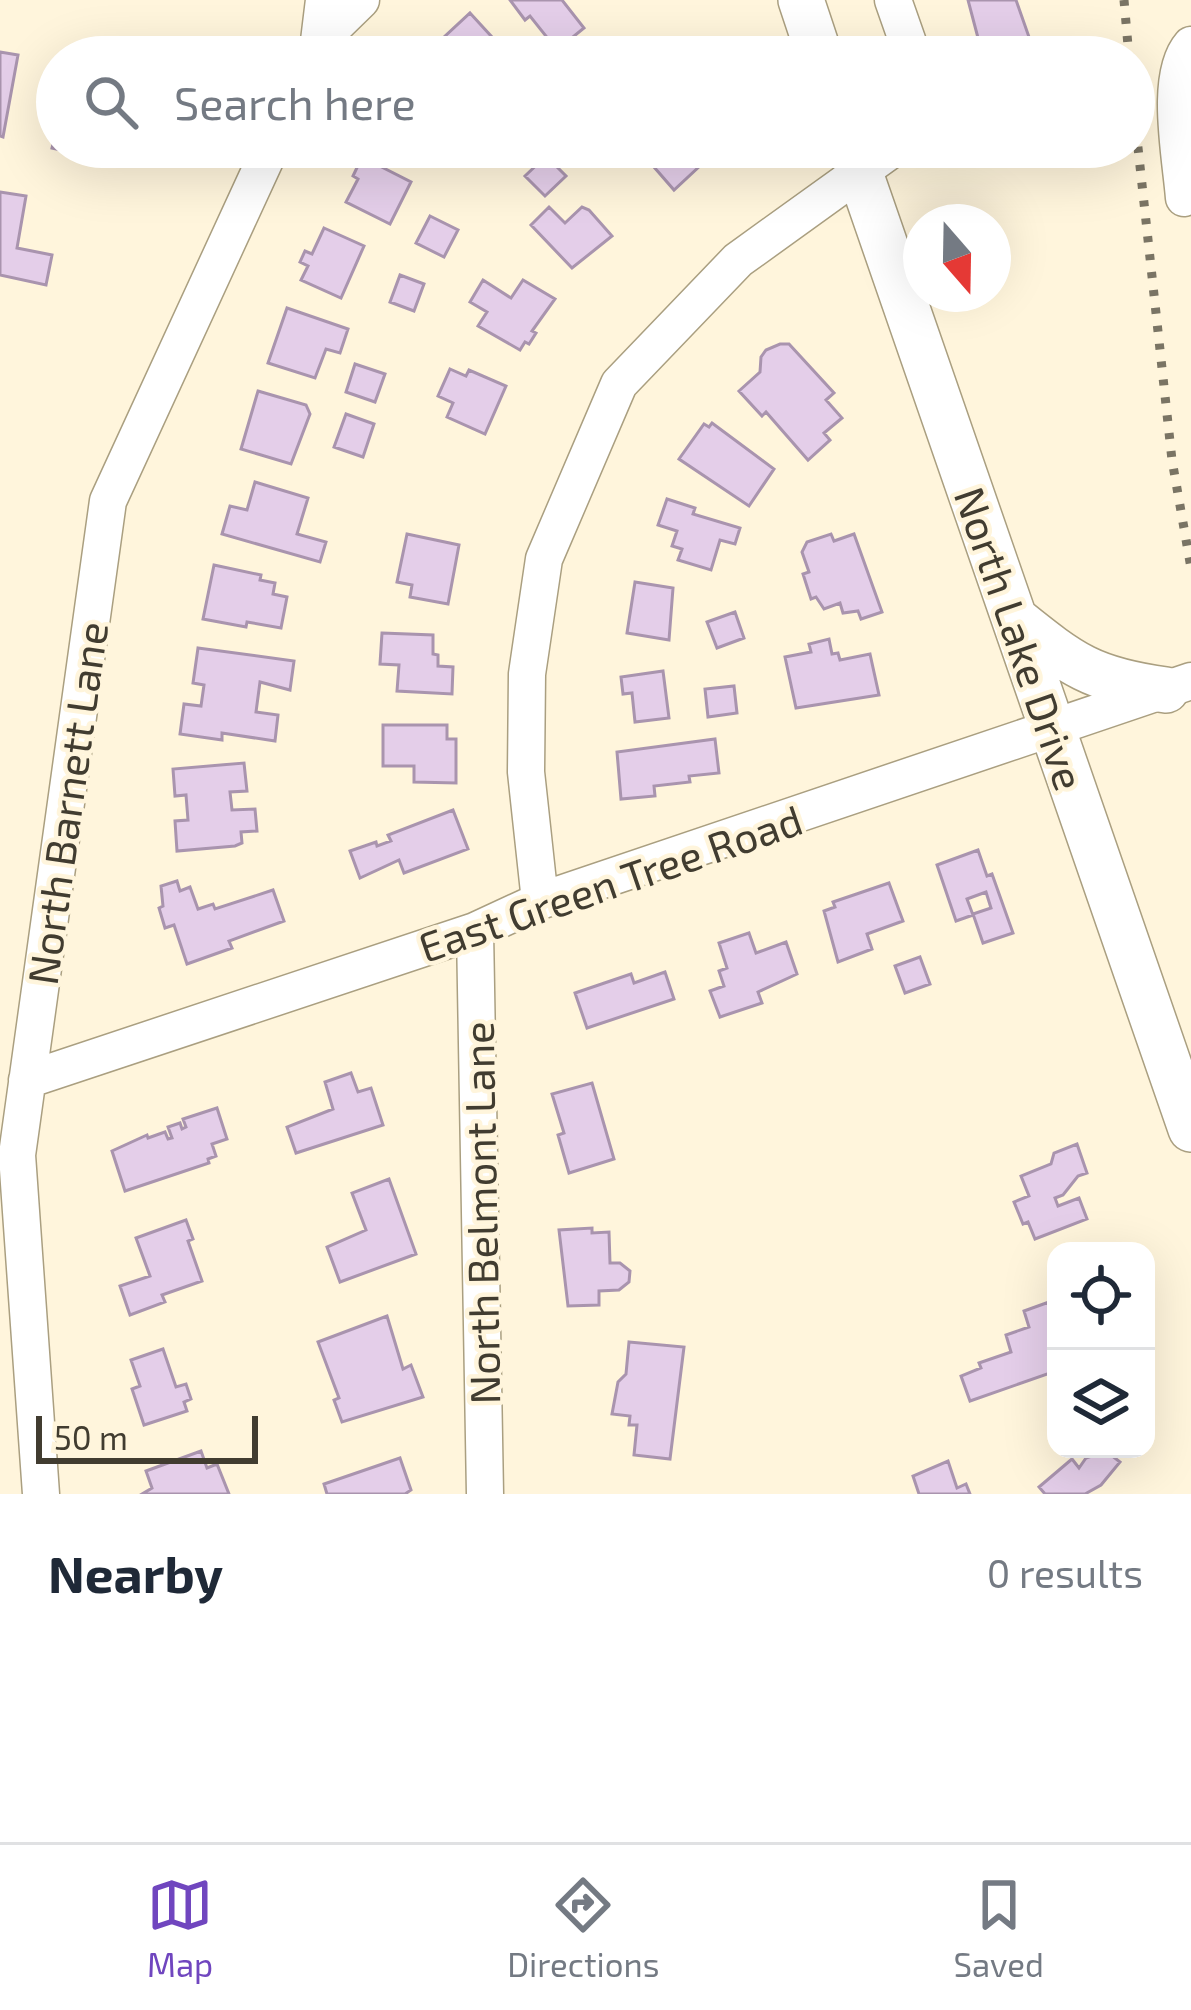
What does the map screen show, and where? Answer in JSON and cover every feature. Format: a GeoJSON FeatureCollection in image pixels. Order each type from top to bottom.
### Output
{"type":"FeatureCollection","features":[{"type":"Feature","properties":{"kind":"main road"},"geometry":{"type":"LineString","coordinates":[[801,0],[813,36]]}},
{"type":"Feature","properties":{"kind":"main road","name":"North Lake Drive"},"geometry":{"type":"LineString","coordinates":[[872,168],[1012,617],[1191,1129]]}},
{"type":"Feature","properties":{"kind":"main road"},"geometry":{"type":"LineString","coordinates":[[1012,617],[1088,673],[1117,683],[1178,686]]}},
{"type":"Feature","properties":{"kind":"street"},"geometry":{"type":"LineString","coordinates":[[317,36],[324,0]]}},
{"type":"Feature","properties":{"kind":"street"},"geometry":{"type":"LineString","coordinates":[[327,36],[361,0]]}},
{"type":"Feature","properties":{"kind":"street"},"geometry":{"type":"LineString","coordinates":[[893,0],[906,36]]}},
{"type":"Feature","properties":{"kind":"street"},"geometry":{"type":"LineString","coordinates":[[1184,198],[1176,114],[1181,56],[1191,45]]}},
{"type":"Feature","properties":{"kind":"street","name":"North Barnett Lane"},"geometry":{"type":"LineString","coordinates":[[41,1494],[17,1155],[108,501],[261,168]]}},
{"type":"Feature","properties":{"kind":"street"},"geometry":{"type":"LineString","coordinates":[[540,901],[526,752],[526,674],[544,559],[619,384],[738,260],[853,168]]}},
{"type":"Feature","properties":{"kind":"street","name":"East Green Tree Road"},"geometry":{"type":"LineString","coordinates":[[27,1080],[476,932],[540,901],[1178,686]]}},
{"type":"Feature","properties":{"kind":"street","name":"North Belmont Lane"},"geometry":{"type":"LineString","coordinates":[[476,932],[485,1494]]}},
{"type":"Feature","properties":{"kind":"building"},"geometry":{"type":"Polygon","coordinates":[[[510,0],[562,0],[584,28],[574,36],[546,36],[530,16],[525,20],[510,0]]]}},
{"type":"Feature","properties":{"kind":"building"},"geometry":{"type":"Polygon","coordinates":[[[968,0],[1016,0],[1029,36],[978,36],[968,0]]]}},
{"type":"Feature","properties":{"kind":"building"},"geometry":{"type":"Polygon","coordinates":[[[470,13],[491,36],[445,36],[470,13]]]}},
{"type":"Feature","properties":{"kind":"building"},"geometry":{"type":"Polygon","coordinates":[[[0,52],[18,55],[3,137],[0,136],[0,52]]]}},
{"type":"Feature","properties":{"kind":"building"},"geometry":{"type":"Polygon","coordinates":[[[357,168],[384,168],[411,182],[390,224],[346,202],[358,179],[353,176],[357,168]]]}},
{"type":"Feature","properties":{"kind":"building"},"geometry":{"type":"Polygon","coordinates":[[[533,168],[558,168],[566,176],[545,196],[525,176],[533,168]]]}},
{"type":"Feature","properties":{"kind":"building"},"geometry":{"type":"Polygon","coordinates":[[[655,168],[698,168],[674,190],[655,168]]]}},
{"type":"Feature","properties":{"kind":"building"},"geometry":{"type":"Polygon","coordinates":[[[0,192],[26,196],[17,248],[52,255],[46,285],[0,275],[0,192]]]}},
{"type":"Feature","properties":{"kind":"building"},"geometry":{"type":"Polygon","coordinates":[[[549,207],[565,223],[582,207],[589,210],[612,236],[572,268],[531,225],[549,207]]]}},
{"type":"Feature","properties":{"kind":"building"},"geometry":{"type":"Polygon","coordinates":[[[430,216],[458,230],[444,257],[416,243],[430,216]]]}},
{"type":"Feature","properties":{"kind":"building"},"geometry":{"type":"Polygon","coordinates":[[[324,228],[364,246],[341,298],[301,280],[308,266],[300,262],[305,251],[312,254],[324,228]]]}},
{"type":"Feature","properties":{"kind":"building"},"geometry":{"type":"Polygon","coordinates":[[[400,275],[424,284],[414,311],[390,302],[400,275]]]}},
{"type":"Feature","properties":{"kind":"building"},"geometry":{"type":"Polygon","coordinates":[[[483,280],[511,298],[523,280],[555,299],[532,331],[536,333],[529,344],[525,342],[520,350],[478,326],[487,312],[470,302],[483,280]]]}},
{"type":"Feature","properties":{"kind":"building"},"geometry":{"type":"Polygon","coordinates":[[[287,308],[348,329],[340,353],[326,349],[315,378],[268,363],[287,308]]]}},
{"type":"Feature","properties":{"kind":"building"},"geometry":{"type":"Polygon","coordinates":[[[789,344],[834,393],[826,400],[842,418],[824,433],[830,440],[808,460],[766,412],[762,416],[739,391],[760,372],[766,350],[789,344]]]}},
{"type":"Feature","properties":{"kind":"building"},"geometry":{"type":"Polygon","coordinates":[[[355,364],[385,374],[375,402],[346,392],[355,364]]]}},
{"type":"Feature","properties":{"kind":"building"},"geometry":{"type":"Polygon","coordinates":[[[450,369],[466,376],[469,370],[506,386],[485,434],[447,417],[453,403],[438,396],[450,369]]]}},
{"type":"Feature","properties":{"kind":"building"},"geometry":{"type":"Polygon","coordinates":[[[258,391],[306,405],[310,414],[291,464],[241,449],[258,391]]]}},
{"type":"Feature","properties":{"kind":"building"},"geometry":{"type":"Polygon","coordinates":[[[346,414],[374,424],[363,457],[334,447],[346,414]]]}},
{"type":"Feature","properties":{"kind":"building"},"geometry":{"type":"Polygon","coordinates":[[[712,423],[774,469],[749,506],[679,459],[704,424],[712,423]]]}},
{"type":"Feature","properties":{"kind":"building"},"geometry":{"type":"Polygon","coordinates":[[[255,482],[308,498],[297,534],[326,542],[320,562],[222,534],[230,506],[247,510],[255,482]]]}},
{"type":"Feature","properties":{"kind":"building"},"geometry":{"type":"Polygon","coordinates":[[[667,499],[695,508],[693,514],[740,528],[735,544],[720,540],[711,570],[678,560],[682,549],[672,546],[677,531],[658,525],[667,499]]]}},
{"type":"Feature","properties":{"kind":"building"},"geometry":{"type":"Polygon","coordinates":[[[407,534],[459,545],[448,604],[410,597],[412,585],[397,582],[407,534]]]}},
{"type":"Feature","properties":{"kind":"building"},"geometry":{"type":"Polygon","coordinates":[[[831,534],[834,541],[854,534],[882,612],[861,619],[858,611],[843,613],[840,603],[824,609],[816,597],[811,599],[802,552],[807,542],[831,534]]]}},
{"type":"Feature","properties":{"kind":"building"},"geometry":{"type":"Polygon","coordinates":[[[214,565],[261,575],[260,580],[275,583],[273,594],[287,597],[281,628],[203,619],[214,565]]]}},
{"type":"Feature","properties":{"kind":"building"},"geometry":{"type":"Polygon","coordinates":[[[635,582],[673,588],[669,640],[627,633],[635,582]]]}},
{"type":"Feature","properties":{"kind":"building"},"geometry":{"type":"Polygon","coordinates":[[[735,612],[744,638],[717,648],[707,622],[735,612]]]}},
{"type":"Feature","properties":{"kind":"building"},"geometry":{"type":"Polygon","coordinates":[[[382,633],[433,635],[438,666],[453,667],[452,694],[397,691],[399,665],[380,664],[382,633]]]}},
{"type":"Feature","properties":{"kind":"building"},"geometry":{"type":"Polygon","coordinates":[[[829,639],[832,654],[838,653],[840,660],[870,654],[879,695],[796,708],[785,657],[811,652],[809,644],[829,639]]]}},
{"type":"Feature","properties":{"kind":"building"},"geometry":{"type":"Polygon","coordinates":[[[198,648],[294,661],[290,690],[260,682],[256,712],[278,715],[275,741],[222,733],[222,740],[180,734],[184,704],[201,706],[204,685],[193,683],[198,648]]]}},
{"type":"Feature","properties":{"kind":"building"},"geometry":{"type":"Polygon","coordinates":[[[663,671],[669,718],[635,722],[632,693],[623,694],[621,677],[663,671]]]}},
{"type":"Feature","properties":{"kind":"building"},"geometry":{"type":"Polygon","coordinates":[[[734,686],[737,713],[708,717],[705,689],[734,686]]]}},
{"type":"Feature","properties":{"kind":"building"},"geometry":{"type":"Polygon","coordinates":[[[383,725],[447,725],[447,739],[456,739],[456,783],[414,782],[414,766],[383,766],[383,725]]]}},
{"type":"Feature","properties":{"kind":"building"},"geometry":{"type":"Polygon","coordinates":[[[715,739],[719,773],[654,786],[655,796],[621,799],[617,752],[715,739]]]}},
{"type":"Feature","properties":{"kind":"building"},"geometry":{"type":"Polygon","coordinates":[[[244,763],[247,791],[230,792],[232,810],[255,809],[257,831],[241,832],[242,843],[235,846],[177,851],[175,821],[188,820],[186,795],[175,796],[173,769],[244,763]]]}},
{"type":"Feature","properties":{"kind":"building"},"geometry":{"type":"Polygon","coordinates":[[[453,810],[468,849],[404,873],[399,860],[360,878],[350,851],[391,841],[388,835],[453,810]]]}},
{"type":"Feature","properties":{"kind":"building"},"geometry":{"type":"Polygon","coordinates":[[[978,850],[1013,933],[983,943],[973,914],[991,908],[986,892],[967,899],[973,915],[956,921],[937,865],[978,850]]]}},
{"type":"Feature","properties":{"kind":"building"},"geometry":{"type":"Polygon","coordinates":[[[177,881],[180,891],[190,887],[198,909],[213,904],[215,909],[273,890],[284,921],[229,941],[232,948],[187,964],[174,925],[165,928],[159,908],[163,906],[161,886],[177,881]]]}},
{"type":"Feature","properties":{"kind":"building"},"geometry":{"type":"Polygon","coordinates":[[[889,883],[903,921],[867,934],[872,949],[838,962],[824,911],[835,907],[833,902],[889,883]]]}},
{"type":"Feature","properties":{"kind":"building"},"geometry":{"type":"Polygon","coordinates":[[[749,933],[756,953],[786,942],[797,974],[758,992],[762,1003],[720,1017],[710,991],[724,986],[719,971],[727,968],[719,943],[749,933]]]}},
{"type":"Feature","properties":{"kind":"building"},"geometry":{"type":"Polygon","coordinates":[[[920,957],[930,984],[905,993],[895,966],[920,957]]]}},
{"type":"Feature","properties":{"kind":"building"},"geometry":{"type":"Polygon","coordinates":[[[665,972],[674,999],[587,1028],[575,993],[631,974],[634,983],[665,972]]]}},
{"type":"Feature","properties":{"kind":"building"},"geometry":{"type":"Polygon","coordinates":[[[351,1073],[358,1092],[371,1088],[383,1125],[296,1153],[287,1127],[333,1109],[325,1082],[351,1073]]]}},
{"type":"Feature","properties":{"kind":"building"},"geometry":{"type":"Polygon","coordinates":[[[592,1083],[614,1159],[569,1173],[552,1094],[592,1083]]]}},
{"type":"Feature","properties":{"kind":"building"},"geometry":{"type":"Polygon","coordinates":[[[217,1108],[227,1139],[212,1144],[216,1156],[209,1163],[125,1191],[112,1151],[147,1135],[165,1132],[172,1138],[168,1127],[180,1123],[182,1129],[186,1127],[183,1119],[217,1108]]]}},
{"type":"Feature","properties":{"kind":"building"},"geometry":{"type":"Polygon","coordinates":[[[1077,1144],[1087,1173],[1055,1198],[1058,1206],[1079,1198],[1087,1219],[1035,1239],[1014,1202],[1029,1196],[1021,1176],[1051,1164],[1054,1153],[1077,1144]]]}},
{"type":"Feature","properties":{"kind":"building"},"geometry":{"type":"Polygon","coordinates":[[[389,1179],[416,1254],[340,1282],[327,1247],[366,1230],[352,1193],[389,1179]]]}},
{"type":"Feature","properties":{"kind":"building"},"geometry":{"type":"Polygon","coordinates":[[[186,1220],[202,1281],[162,1295],[165,1302],[130,1315],[120,1286],[150,1276],[136,1238],[186,1220]]]}},
{"type":"Feature","properties":{"kind":"building"},"geometry":{"type":"Polygon","coordinates":[[[592,1228],[592,1233],[609,1232],[610,1263],[620,1263],[630,1271],[629,1282],[619,1290],[599,1291],[599,1305],[568,1306],[559,1230],[592,1228]]]}},
{"type":"Feature","properties":{"kind":"building"},"geometry":{"type":"Polygon","coordinates":[[[1047,1303],[1047,1374],[970,1401],[961,1376],[981,1368],[979,1363],[1011,1352],[1006,1335],[1029,1327],[1024,1311],[1047,1303]]]}},
{"type":"Feature","properties":{"kind":"building"},"geometry":{"type":"Polygon","coordinates":[[[387,1316],[403,1369],[411,1365],[423,1397],[342,1422],[334,1400],[339,1398],[318,1342],[387,1316]]]}},
{"type":"Feature","properties":{"kind":"building"},"geometry":{"type":"Polygon","coordinates":[[[629,1342],[684,1347],[670,1459],[634,1455],[637,1425],[629,1425],[630,1416],[612,1414],[618,1382],[626,1374],[629,1342]]]}},
{"type":"Feature","properties":{"kind":"building"},"geometry":{"type":"Polygon","coordinates":[[[163,1349],[176,1387],[186,1384],[191,1399],[184,1402],[187,1411],[144,1425],[132,1389],[140,1386],[131,1360],[163,1349]]]}},
{"type":"Feature","properties":{"kind":"building"},"geometry":{"type":"Polygon","coordinates":[[[201,1451],[207,1468],[217,1464],[229,1494],[142,1494],[152,1488],[146,1471],[201,1451]]]}},
{"type":"Feature","properties":{"kind":"building"},"geometry":{"type":"Polygon","coordinates":[[[400,1458],[411,1490],[405,1494],[327,1494],[324,1484],[400,1458]]]}},
{"type":"Feature","properties":{"kind":"building"},"geometry":{"type":"Polygon","coordinates":[[[1086,1458],[1120,1462],[1101,1485],[1085,1494],[1045,1494],[1039,1487],[1072,1459],[1079,1468],[1086,1458]]]}},
{"type":"Feature","properties":{"kind":"building"},"geometry":{"type":"Polygon","coordinates":[[[948,1461],[957,1488],[966,1484],[970,1494],[919,1494],[913,1476],[948,1461]]]}},
{"type":"Feature","properties":{"kind":"railway"},"geometry":{"type":"LineString","coordinates":[[1124,0],[1127,36]]}},
{"type":"Feature","properties":{"kind":"railway"},"geometry":{"type":"LineString","coordinates":[[1140,168],[1172,460],[1191,568]]}}]}
